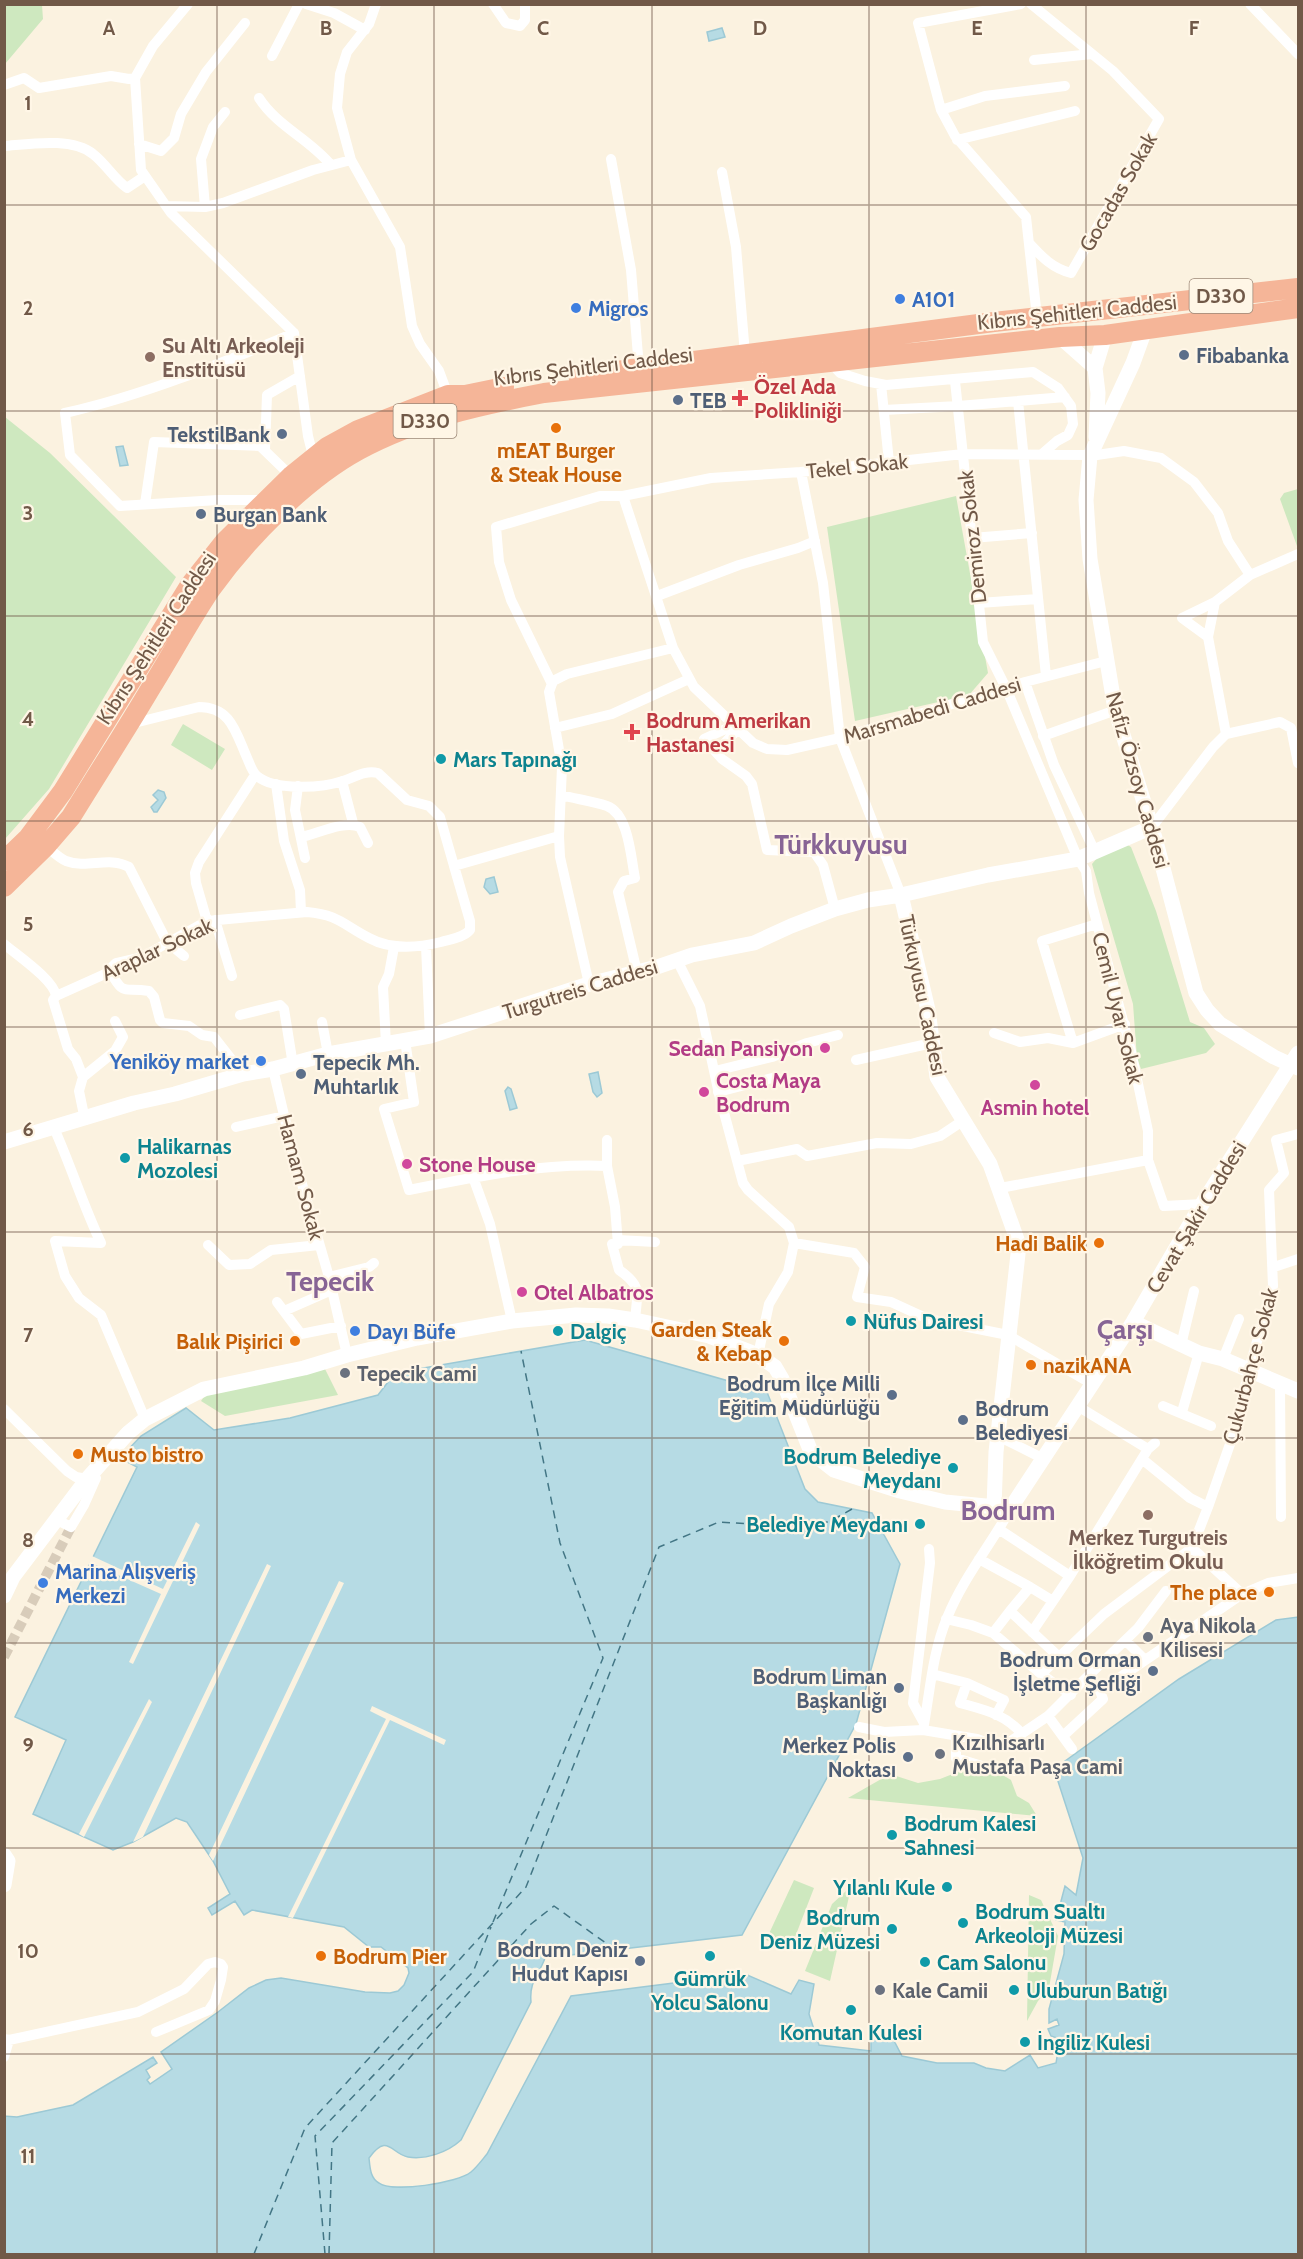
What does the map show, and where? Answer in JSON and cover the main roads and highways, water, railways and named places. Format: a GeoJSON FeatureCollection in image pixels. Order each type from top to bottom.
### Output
{"type":"FeatureCollection","features":[{"type":"Feature","properties":{"kind":"highway","name":"Kıbrıs Şehitleri Caddesi"},"geometry":{"type":"LineString","coordinates":[[4,861],[28,838],[63,791],[190,585],[225,541],[312,457],[358,430],[448,395],[1037,317],[1299,288]]}},
{"type":"Feature","properties":{"kind":"highway"},"geometry":{"type":"LineString","coordinates":[[1143,304],[1145,330]]}},
{"type":"Feature","properties":{"kind":"highway","name":"Kıbrıs Şehitleri Caddesi"},"geometry":{"type":"LineString","coordinates":[[4,887],[46,846],[71,817],[211,590],[247,544],[296,496],[339,461],[379,441],[433,418],[544,393],[1060,338],[1105,336],[1299,308]]}},
{"type":"Feature","properties":{"kind":"highway"},"geometry":{"type":"LineString","coordinates":[[1103,310],[1105,336]]}},
{"type":"Feature","properties":{"kind":"main road","name":"Nafiz Özsoy Caddesi"},"geometry":{"type":"LineString","coordinates":[[1092,452],[1133,363],[1145,330]]}},
{"type":"Feature","properties":{"kind":"main road","name":"Nafiz Özsoy Caddesi"},"geometry":{"type":"LineString","coordinates":[[1105,336],[1095,368],[1098,393],[1086,500],[1089,559],[1116,710],[1152,827],[1196,993],[1220,1024],[1296,1062]]}},
{"type":"Feature","properties":{"kind":"main road"},"geometry":{"type":"LineString","coordinates":[[1060,338],[1095,368]]}},
{"type":"Feature","properties":{"kind":"main road","name":"Turgutreis Caddesi"},"geometry":{"type":"LineString","coordinates":[[4,1142],[85,1120],[134,1103],[175,1094],[243,1074],[293,1065],[328,1054],[430,1036],[589,984],[692,955],[754,943],[835,909],[868,900],[1078,859],[1152,827]]}},
{"type":"Feature","properties":{"kind":"main road","name":"Türkuyusu Caddesi"},"geometry":{"type":"LineString","coordinates":[[901,895],[928,1011],[937,1077],[990,1164],[1019,1245],[998,1436],[994,1507]]}},
{"type":"Feature","properties":{"kind":"main road","name":"Cevat Şakir Caddesi"},"geometry":{"type":"LineString","coordinates":[[994,1507],[1006,1508],[1014,1503],[1044,1459],[1134,1322],[1203,1204],[1296,1062]]}},
{"type":"Feature","properties":{"kind":"main road"},"geometry":{"type":"LineString","coordinates":[[4,1596],[16,1573],[128,1433],[145,1419],[214,1386],[304,1368],[417,1338],[512,1321],[576,1315],[635,1320],[709,1336],[758,1355],[775,1367],[783,1379],[811,1452],[834,1470],[900,1491],[945,1502],[994,1507]]}},
{"type":"Feature","properties":{"kind":"main road"},"geometry":{"type":"LineString","coordinates":[[1134,1322],[1199,1353],[1223,1359],[1299,1391]]}},
{"type":"Feature","properties":{"kind":"main road"},"geometry":{"type":"LineString","coordinates":[[4,1855],[8,1861],[4,1885]]}},
{"type":"Feature","properties":{"kind":"water"},"geometry":{"type":"Polygon","coordinates":[[[722,28],[725,37],[709,41],[707,32],[722,28]]]}},
{"type":"Feature","properties":{"kind":"water"},"geometry":{"type":"Polygon","coordinates":[[[123,446],[128,465],[120,466],[116,447],[123,446]]]}},
{"type":"Feature","properties":{"kind":"water"},"geometry":{"type":"Polygon","coordinates":[[[158,790],[164,792],[166,798],[157,812],[154,812],[151,807],[158,800],[153,795],[158,790]]]}},
{"type":"Feature","properties":{"kind":"water"},"geometry":{"type":"Polygon","coordinates":[[[494,877],[498,892],[490,894],[484,887],[486,879],[494,877]]]}},
{"type":"Feature","properties":{"kind":"water"},"geometry":{"type":"Polygon","coordinates":[[[598,1072],[602,1093],[597,1097],[593,1092],[589,1074],[598,1072]]]}},
{"type":"Feature","properties":{"kind":"water"},"geometry":{"type":"Polygon","coordinates":[[[508,1087],[511,1089],[517,1108],[510,1110],[505,1091],[508,1087]]]}},
{"type":"Feature","properties":{"kind":"water"},"geometry":{"type":"Polygon","coordinates":[[[585,1340],[767,1392],[805,1489],[818,1502],[872,1513],[900,1564],[856,1724],[742,1935],[545,1958],[533,1983],[531,2002],[461,2140],[443,2151],[415,2158],[402,2155],[385,2145],[381,2146],[369,2158],[374,2178],[386,2186],[410,2187],[453,2180],[471,2172],[487,2154],[571,1996],[745,1974],[791,1994],[799,1980],[814,1984],[809,2014],[819,2045],[871,2051],[871,2034],[892,2037],[902,2056],[937,2063],[974,2063],[986,2068],[1005,2071],[1030,2055],[1038,2068],[1056,2063],[1060,2039],[1051,2036],[1048,2029],[1059,2025],[1057,2019],[1049,2023],[1049,2009],[1064,1954],[1065,1922],[1056,1920],[1065,1886],[1076,1895],[1083,1858],[1054,1769],[1179,1679],[1276,1620],[1298,1617],[1298,2254],[5,2254],[4,2116],[17,2117],[73,2105],[153,2057],[157,2063],[146,2070],[150,2077],[147,2080],[150,2084],[172,2069],[161,2052],[249,1988],[266,1980],[281,1978],[365,1992],[390,1993],[398,1991],[404,1985],[409,1973],[408,1968],[381,1947],[369,1947],[344,1927],[252,1910],[244,1915],[235,1901],[212,1915],[208,1908],[230,1894],[213,1861],[187,1822],[176,1818],[133,1842],[113,1850],[33,1814],[66,1740],[15,1717],[137,1467],[120,1458],[141,1436],[186,1408],[214,1430],[290,1418],[378,1395],[395,1373],[585,1340]]]}},
{"type":"Feature","properties":{"kind":"tunnel"},"geometry":{"type":"LineString","coordinates":[[4,1657],[71,1527]]}},
{"type":"Feature","properties":{"kind":"place","name":"A101"},"geometry":{"type":"Point","coordinates":[900,299]}},
{"type":"Feature","properties":{"kind":"place","name":"Migros"},"geometry":{"type":"Point","coordinates":[576,308]}},
{"type":"Feature","properties":{"kind":"place","name":"Fibabanka"},"geometry":{"type":"Point","coordinates":[1184,355]}},
{"type":"Feature","properties":{"kind":"place","name":"Su Altı Arkeoleji Enstitüsü"},"geometry":{"type":"Point","coordinates":[150,357]}},
{"type":"Feature","properties":{"kind":"place","name":"Özel Ada Polikliniği"},"geometry":{"type":"Point","coordinates":[740,398]}},
{"type":"Feature","properties":{"kind":"place","name":"TEB"},"geometry":{"type":"Point","coordinates":[678,400]}},
{"type":"Feature","properties":{"kind":"place","name":"mEAT Burger & Steak House"},"geometry":{"type":"Point","coordinates":[556,428]}},
{"type":"Feature","properties":{"kind":"place","name":"TekstilBank"},"geometry":{"type":"Point","coordinates":[282,434]}},
{"type":"Feature","properties":{"kind":"place","name":"Burgan Bank"},"geometry":{"type":"Point","coordinates":[201,514]}},
{"type":"Feature","properties":{"kind":"place","name":"Bodrum Amerikan Hastanesi"},"geometry":{"type":"Point","coordinates":[632,732]}},
{"type":"Feature","properties":{"kind":"place","name":"Mars Tapınağı"},"geometry":{"type":"Point","coordinates":[441,759]}},
{"type":"Feature","properties":{"kind":"place","name":"Sedan Pansiyon"},"geometry":{"type":"Point","coordinates":[825,1048]}},
{"type":"Feature","properties":{"kind":"place","name":"Yeniköy market"},"geometry":{"type":"Point","coordinates":[261,1061]}},
{"type":"Feature","properties":{"kind":"place","name":"Tepecik Mh. Muhtarlık"},"geometry":{"type":"Point","coordinates":[301,1074]}},
{"type":"Feature","properties":{"kind":"place","name":"Asmin hotel"},"geometry":{"type":"Point","coordinates":[1035,1085]}},
{"type":"Feature","properties":{"kind":"place","name":"Costa Maya Bodrum"},"geometry":{"type":"Point","coordinates":[704,1092]}},
{"type":"Feature","properties":{"kind":"place","name":"Halikarnas Mozolesi"},"geometry":{"type":"Point","coordinates":[125,1158]}},
{"type":"Feature","properties":{"kind":"place","name":"Stone House"},"geometry":{"type":"Point","coordinates":[407,1164]}},
{"type":"Feature","properties":{"kind":"place","name":"Hadi Balik"},"geometry":{"type":"Point","coordinates":[1099,1243]}},
{"type":"Feature","properties":{"kind":"place","name":"Otel Albatros"},"geometry":{"type":"Point","coordinates":[522,1292]}},
{"type":"Feature","properties":{"kind":"place","name":"Nüfus Dairesi"},"geometry":{"type":"Point","coordinates":[851,1321]}},
{"type":"Feature","properties":{"kind":"place","name":"Dayı Büfe"},"geometry":{"type":"Point","coordinates":[355,1331]}},
{"type":"Feature","properties":{"kind":"place","name":"Dalgiç"},"geometry":{"type":"Point","coordinates":[558,1331]}},
{"type":"Feature","properties":{"kind":"place","name":"Balık Pişirici"},"geometry":{"type":"Point","coordinates":[295,1341]}},
{"type":"Feature","properties":{"kind":"place","name":"Garden Steak & Kebap"},"geometry":{"type":"Point","coordinates":[784,1341]}},
{"type":"Feature","properties":{"kind":"place","name":"nazikANA"},"geometry":{"type":"Point","coordinates":[1031,1365]}},
{"type":"Feature","properties":{"kind":"place","name":"Tepecik Cami"},"geometry":{"type":"Point","coordinates":[345,1373]}},
{"type":"Feature","properties":{"kind":"place","name":"Bodrum İlçe Milli Eğitim Müdürlüğü"},"geometry":{"type":"Point","coordinates":[892,1395]}},
{"type":"Feature","properties":{"kind":"place","name":"Bodrum Belediyesi"},"geometry":{"type":"Point","coordinates":[963,1420]}},
{"type":"Feature","properties":{"kind":"place","name":"Musto bistro"},"geometry":{"type":"Point","coordinates":[78,1454]}},
{"type":"Feature","properties":{"kind":"place","name":"Bodrum Belediye Meydanı"},"geometry":{"type":"Point","coordinates":[953,1468]}},
{"type":"Feature","properties":{"kind":"place","name":"Merkez Turgutreis İlköğretim Okulu"},"geometry":{"type":"Point","coordinates":[1148,1515]}},
{"type":"Feature","properties":{"kind":"place","name":"Belediye Meydanı"},"geometry":{"type":"Point","coordinates":[920,1524]}},
{"type":"Feature","properties":{"kind":"place","name":"Marina Alışveriş Merkezi"},"geometry":{"type":"Point","coordinates":[43,1583]}},
{"type":"Feature","properties":{"kind":"place","name":"The place"},"geometry":{"type":"Point","coordinates":[1269,1592]}},
{"type":"Feature","properties":{"kind":"place","name":"Aya Nikola Kilisesi"},"geometry":{"type":"Point","coordinates":[1148,1637]}},
{"type":"Feature","properties":{"kind":"place","name":"Bodrum Orman İşletme Şefliği"},"geometry":{"type":"Point","coordinates":[1153,1671]}},
{"type":"Feature","properties":{"kind":"place","name":"Bodrum Liman Başkanlığı"},"geometry":{"type":"Point","coordinates":[899,1688]}},
{"type":"Feature","properties":{"kind":"place","name":"Kızılhisarlı Mustafa Paşa Cami"},"geometry":{"type":"Point","coordinates":[940,1754]}},
{"type":"Feature","properties":{"kind":"place","name":"Merkez Polis Noktası"},"geometry":{"type":"Point","coordinates":[908,1757]}},
{"type":"Feature","properties":{"kind":"place","name":"Bodrum Kalesi Sahnesi"},"geometry":{"type":"Point","coordinates":[892,1835]}},
{"type":"Feature","properties":{"kind":"place","name":"Yılanlı Kule"},"geometry":{"type":"Point","coordinates":[947,1887]}},
{"type":"Feature","properties":{"kind":"place","name":"Bodrum Sualtı Arkeoloji Müzesi"},"geometry":{"type":"Point","coordinates":[963,1923]}},
{"type":"Feature","properties":{"kind":"place","name":"Bodrum Deniz Müzesi"},"geometry":{"type":"Point","coordinates":[892,1929]}},
{"type":"Feature","properties":{"kind":"place","name":"Bodrum Pier"},"geometry":{"type":"Point","coordinates":[321,1956]}},
{"type":"Feature","properties":{"kind":"place","name":"Gümrük Yolcu Salonu"},"geometry":{"type":"Point","coordinates":[710,1956]}},
{"type":"Feature","properties":{"kind":"place","name":"Bodrum Deniz Hudut Kapısı"},"geometry":{"type":"Point","coordinates":[640,1961]}},
{"type":"Feature","properties":{"kind":"place","name":"Cam Salonu"},"geometry":{"type":"Point","coordinates":[925,1962]}},
{"type":"Feature","properties":{"kind":"place","name":"Kale Camii"},"geometry":{"type":"Point","coordinates":[880,1990]}},
{"type":"Feature","properties":{"kind":"place","name":"Uluburun Batığı"},"geometry":{"type":"Point","coordinates":[1014,1990]}},
{"type":"Feature","properties":{"kind":"place","name":"Komutan Kulesi"},"geometry":{"type":"Point","coordinates":[851,2010]}},
{"type":"Feature","properties":{"kind":"place","name":"İngiliz Kulesi"},"geometry":{"type":"Point","coordinates":[1025,2042]}},
{"type":"Feature","properties":{"kind":"district","name":"Türkkuyusu"},"geometry":{"type":"Point","coordinates":[841,844]}},
{"type":"Feature","properties":{"kind":"district","name":"Tepecik"},"geometry":{"type":"Point","coordinates":[330,1281]}},
{"type":"Feature","properties":{"kind":"district","name":"Çarşı"},"geometry":{"type":"Point","coordinates":[1125,1329]}},
{"type":"Feature","properties":{"kind":"district","name":"Bodrum"},"geometry":{"type":"Point","coordinates":[1008,1510]}}]}
